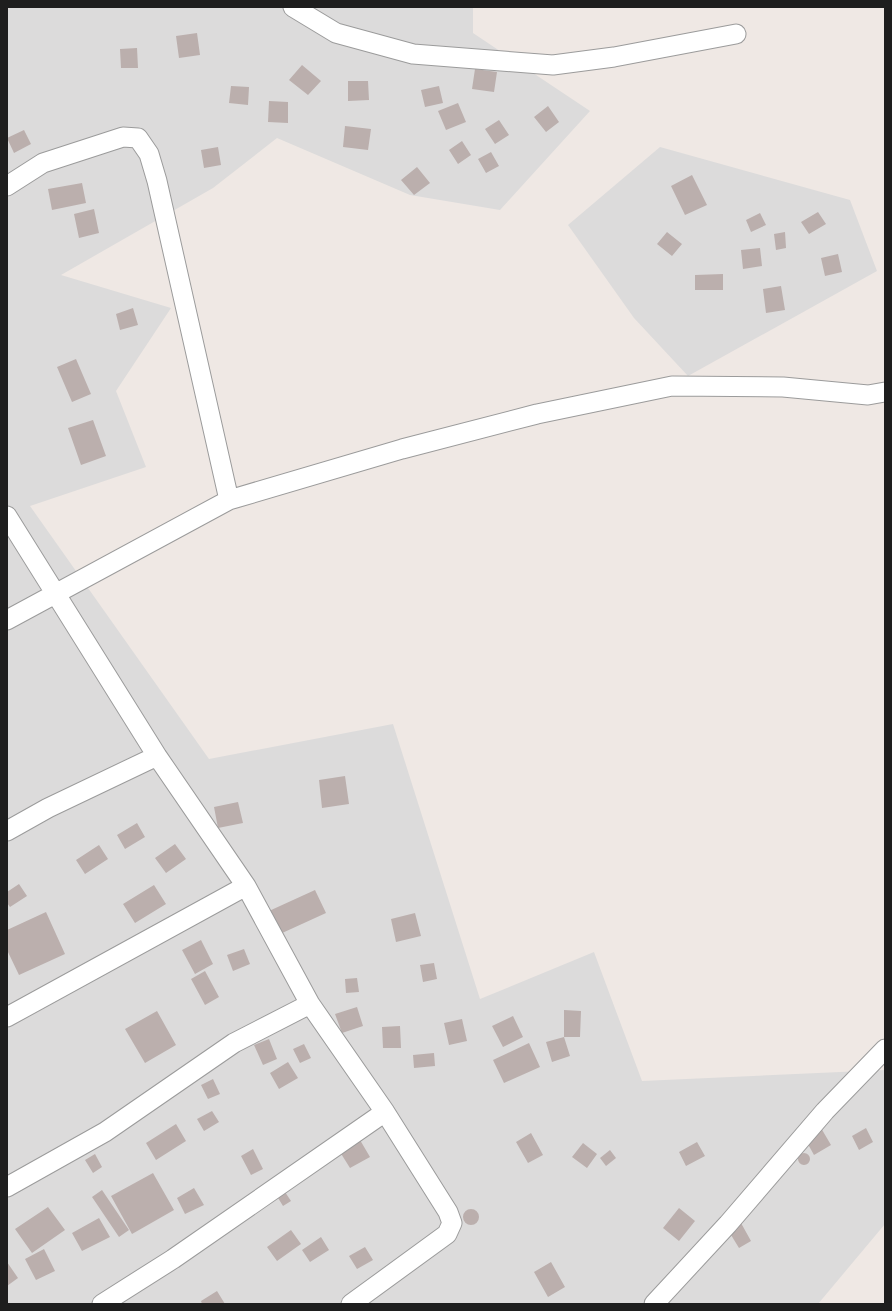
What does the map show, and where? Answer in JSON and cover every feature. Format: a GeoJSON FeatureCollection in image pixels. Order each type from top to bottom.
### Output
{"type":"FeatureCollection","features":[{"type":"Feature","properties":{"kind":"street"},"geometry":{"type":"LineString","coordinates":[[293,7],[336,33],[413,54],[553,64],[614,57],[736,34]]}},
{"type":"Feature","properties":{"kind":"street"},"geometry":{"type":"LineString","coordinates":[[7,186],[43,163],[123,137],[138,138],[149,154],[157,181],[229,500]]}},
{"type":"Feature","properties":{"kind":"street"},"geometry":{"type":"LineString","coordinates":[[7,620],[56,592],[229,500],[402,449],[537,414],[672,386],[783,387],[868,395],[885,392]]}},
{"type":"Feature","properties":{"kind":"street"},"geometry":{"type":"LineString","coordinates":[[7,516],[56,592],[157,756],[246,886],[310,1004],[385,1112],[448,1212],[452,1223],[447,1234],[351,1304]]}},
{"type":"Feature","properties":{"kind":"street"},"geometry":{"type":"LineString","coordinates":[[7,832],[48,808],[157,756]]}},
{"type":"Feature","properties":{"kind":"street"},"geometry":{"type":"LineString","coordinates":[[7,1017],[246,886]]}},
{"type":"Feature","properties":{"kind":"street"},"geometry":{"type":"LineString","coordinates":[[7,1187],[105,1132],[234,1043],[310,1004]]}},
{"type":"Feature","properties":{"kind":"street"},"geometry":{"type":"LineString","coordinates":[[654,1304],[728,1224],[825,1111],[885,1049]]}},
{"type":"Feature","properties":{"kind":"street"},"geometry":{"type":"LineString","coordinates":[[102,1304],[173,1259],[385,1112]]}},
{"type":"Feature","properties":{"kind":"shaded area"},"geometry":{"type":"Polygon","coordinates":[[[7,7],[473,7],[473,33],[590,111],[500,210],[410,195],[277,138],[213,188],[61,275],[171,308],[116,391],[146,467],[30,506],[209,759],[393,724],[480,999],[594,952],[642,1081],[885,1070],[885,1224],[818,1304],[7,1304],[7,7]]]}},
{"type":"Feature","properties":{"kind":"shaded area"},"geometry":{"type":"Polygon","coordinates":[[[660,147],[850,200],[877,271],[688,376],[634,318],[568,225],[660,147]]]}},
{"type":"Feature","properties":{"kind":"building"},"geometry":{"type":"Polygon","coordinates":[[[197,33],[200,55],[179,58],[176,36],[197,33]]]}},
{"type":"Feature","properties":{"kind":"building"},"geometry":{"type":"Polygon","coordinates":[[[137,48],[138,68],[121,68],[120,49],[137,48]]]}},
{"type":"Feature","properties":{"kind":"building"},"geometry":{"type":"Polygon","coordinates":[[[302,65],[321,81],[308,95],[289,80],[302,65]]]}},
{"type":"Feature","properties":{"kind":"building"},"geometry":{"type":"Polygon","coordinates":[[[475,69],[497,72],[494,92],[472,89],[475,69]]]}},
{"type":"Feature","properties":{"kind":"building"},"geometry":{"type":"Polygon","coordinates":[[[348,81],[368,81],[369,100],[348,101],[348,81]]]}},
{"type":"Feature","properties":{"kind":"building"},"geometry":{"type":"Polygon","coordinates":[[[231,86],[249,87],[248,105],[229,103],[231,86]]]}},
{"type":"Feature","properties":{"kind":"building"},"geometry":{"type":"Polygon","coordinates":[[[439,86],[443,103],[425,107],[421,90],[439,86]]]}},
{"type":"Feature","properties":{"kind":"building"},"geometry":{"type":"Polygon","coordinates":[[[269,101],[288,102],[288,123],[268,122],[269,101]]]}},
{"type":"Feature","properties":{"kind":"building"},"geometry":{"type":"Polygon","coordinates":[[[458,103],[466,122],[446,130],[438,111],[458,103]]]}},
{"type":"Feature","properties":{"kind":"building"},"geometry":{"type":"Polygon","coordinates":[[[548,106],[559,122],[546,132],[534,117],[548,106]]]}},
{"type":"Feature","properties":{"kind":"building"},"geometry":{"type":"Polygon","coordinates":[[[499,120],[509,135],[495,144],[485,129],[499,120]]]}},
{"type":"Feature","properties":{"kind":"building"},"geometry":{"type":"Polygon","coordinates":[[[345,126],[371,129],[368,150],[343,147],[345,126]]]}},
{"type":"Feature","properties":{"kind":"building"},"geometry":{"type":"Polygon","coordinates":[[[24,130],[31,144],[14,153],[7,138],[24,130]]]}},
{"type":"Feature","properties":{"kind":"building"},"geometry":{"type":"Polygon","coordinates":[[[462,141],[471,155],[458,164],[449,150],[462,141]]]}},
{"type":"Feature","properties":{"kind":"building"},"geometry":{"type":"Polygon","coordinates":[[[218,147],[221,165],[204,168],[201,150],[218,147]]]}},
{"type":"Feature","properties":{"kind":"building"},"geometry":{"type":"Polygon","coordinates":[[[491,152],[499,166],[486,173],[478,159],[491,152]]]}},
{"type":"Feature","properties":{"kind":"building"},"geometry":{"type":"Polygon","coordinates":[[[417,167],[430,183],[414,195],[401,180],[417,167]]]}},
{"type":"Feature","properties":{"kind":"building"},"geometry":{"type":"Polygon","coordinates":[[[692,175],[707,205],[685,215],[671,186],[692,175]]]}},
{"type":"Feature","properties":{"kind":"building"},"geometry":{"type":"Polygon","coordinates":[[[82,183],[86,203],[52,210],[48,189],[82,183]]]}},
{"type":"Feature","properties":{"kind":"building"},"geometry":{"type":"Polygon","coordinates":[[[94,209],[99,233],[79,238],[74,214],[94,209]]]}},
{"type":"Feature","properties":{"kind":"building"},"geometry":{"type":"Polygon","coordinates":[[[818,212],[826,224],[809,234],[801,222],[818,212]]]}},
{"type":"Feature","properties":{"kind":"building"},"geometry":{"type":"Polygon","coordinates":[[[760,213],[766,225],[751,232],[746,220],[760,213]]]}},
{"type":"Feature","properties":{"kind":"building"},"geometry":{"type":"Polygon","coordinates":[[[667,232],[682,244],[672,256],[657,244],[667,232]]]}},
{"type":"Feature","properties":{"kind":"building"},"geometry":{"type":"Polygon","coordinates":[[[785,232],[786,248],[776,250],[774,234],[785,232]]]}},
{"type":"Feature","properties":{"kind":"building"},"geometry":{"type":"Polygon","coordinates":[[[760,248],[762,266],[743,269],[741,250],[760,248]]]}},
{"type":"Feature","properties":{"kind":"building"},"geometry":{"type":"Polygon","coordinates":[[[838,254],[842,272],[825,276],[821,258],[838,254]]]}},
{"type":"Feature","properties":{"kind":"building"},"geometry":{"type":"Polygon","coordinates":[[[723,274],[723,290],[695,290],[695,275],[723,274]]]}},
{"type":"Feature","properties":{"kind":"building"},"geometry":{"type":"Polygon","coordinates":[[[781,286],[785,310],[766,313],[763,289],[781,286]]]}},
{"type":"Feature","properties":{"kind":"building"},"geometry":{"type":"Polygon","coordinates":[[[133,308],[138,325],[120,330],[116,314],[133,308]]]}},
{"type":"Feature","properties":{"kind":"building"},"geometry":{"type":"Polygon","coordinates":[[[76,359],[91,394],[72,402],[57,367],[76,359]]]}},
{"type":"Feature","properties":{"kind":"building"},"geometry":{"type":"Polygon","coordinates":[[[93,420],[106,456],[81,465],[68,428],[93,420]]]}},
{"type":"Feature","properties":{"kind":"building"},"geometry":{"type":"Polygon","coordinates":[[[345,776],[349,804],[322,808],[319,780],[345,776]]]}},
{"type":"Feature","properties":{"kind":"building"},"geometry":{"type":"Polygon","coordinates":[[[238,802],[243,823],[218,828],[214,807],[238,802]]]}},
{"type":"Feature","properties":{"kind":"building"},"geometry":{"type":"Polygon","coordinates":[[[137,823],[145,837],[125,849],[117,835],[137,823]]]}},
{"type":"Feature","properties":{"kind":"building"},"geometry":{"type":"Polygon","coordinates":[[[175,844],[186,859],[166,873],[155,858],[175,844]]]}},
{"type":"Feature","properties":{"kind":"building"},"geometry":{"type":"Polygon","coordinates":[[[99,845],[108,859],[85,874],[76,860],[99,845]]]}},
{"type":"Feature","properties":{"kind":"building"},"geometry":{"type":"Polygon","coordinates":[[[19,884],[27,896],[10,907],[7,903],[7,892],[19,884]]]}},
{"type":"Feature","properties":{"kind":"building"},"geometry":{"type":"Polygon","coordinates":[[[154,885],[166,904],[135,923],[123,904],[154,885]]]}},
{"type":"Feature","properties":{"kind":"building"},"geometry":{"type":"Polygon","coordinates":[[[315,890],[326,913],[280,934],[269,911],[315,890]]]}},
{"type":"Feature","properties":{"kind":"building"},"geometry":{"type":"Polygon","coordinates":[[[46,912],[65,954],[19,975],[7,950],[7,930],[46,912]]]}},
{"type":"Feature","properties":{"kind":"building"},"geometry":{"type":"Polygon","coordinates":[[[415,913],[421,936],[396,942],[391,919],[415,913]]]}},
{"type":"Feature","properties":{"kind":"building"},"geometry":{"type":"Polygon","coordinates":[[[201,940],[213,964],[195,974],[182,950],[201,940]]]}},
{"type":"Feature","properties":{"kind":"building"},"geometry":{"type":"Polygon","coordinates":[[[244,949],[250,964],[233,971],[227,955],[244,949]]]}},
{"type":"Feature","properties":{"kind":"building"},"geometry":{"type":"Polygon","coordinates":[[[434,963],[437,979],[423,982],[420,965],[434,963]]]}},
{"type":"Feature","properties":{"kind":"building"},"geometry":{"type":"Polygon","coordinates":[[[205,971],[219,997],[205,1005],[191,979],[205,971]]]}},
{"type":"Feature","properties":{"kind":"building"},"geometry":{"type":"Polygon","coordinates":[[[357,978],[359,992],[346,993],[345,979],[357,978]]]}},
{"type":"Feature","properties":{"kind":"building"},"geometry":{"type":"Polygon","coordinates":[[[357,1007],[363,1026],[342,1033],[335,1014],[357,1007]]]}},
{"type":"Feature","properties":{"kind":"building"},"geometry":{"type":"Polygon","coordinates":[[[564,1010],[581,1011],[580,1037],[564,1037],[564,1010]]]}},
{"type":"Feature","properties":{"kind":"building"},"geometry":{"type":"Polygon","coordinates":[[[157,1011],[176,1045],[145,1063],[125,1029],[157,1011]]]}},
{"type":"Feature","properties":{"kind":"building"},"geometry":{"type":"Polygon","coordinates":[[[513,1016],[523,1037],[503,1047],[492,1026],[513,1016]]]}},
{"type":"Feature","properties":{"kind":"building"},"geometry":{"type":"Polygon","coordinates":[[[462,1019],[467,1041],[449,1045],[444,1023],[462,1019]]]}},
{"type":"Feature","properties":{"kind":"building"},"geometry":{"type":"Polygon","coordinates":[[[400,1026],[401,1048],[383,1048],[382,1027],[400,1026]]]}},
{"type":"Feature","properties":{"kind":"building"},"geometry":{"type":"Polygon","coordinates":[[[564,1037],[570,1056],[552,1062],[546,1042],[564,1037]]]}},
{"type":"Feature","properties":{"kind":"building"},"geometry":{"type":"Polygon","coordinates":[[[269,1039],[277,1059],[263,1065],[254,1045],[269,1039]]]}},
{"type":"Feature","properties":{"kind":"building"},"geometry":{"type":"Polygon","coordinates":[[[529,1043],[540,1067],[504,1083],[493,1060],[529,1043]]]}},
{"type":"Feature","properties":{"kind":"building"},"geometry":{"type":"Polygon","coordinates":[[[304,1044],[311,1058],[300,1063],[293,1049],[304,1044]]]}},
{"type":"Feature","properties":{"kind":"building"},"geometry":{"type":"Polygon","coordinates":[[[434,1053],[435,1066],[414,1068],[413,1055],[434,1053]]]}},
{"type":"Feature","properties":{"kind":"building"},"geometry":{"type":"Polygon","coordinates":[[[288,1062],[298,1078],[279,1089],[270,1073],[288,1062]]]}},
{"type":"Feature","properties":{"kind":"building"},"geometry":{"type":"Polygon","coordinates":[[[213,1079],[220,1094],[208,1099],[201,1085],[213,1079]]]}},
{"type":"Feature","properties":{"kind":"building"},"geometry":{"type":"Polygon","coordinates":[[[212,1111],[219,1122],[204,1131],[197,1119],[212,1111]]]}},
{"type":"Feature","properties":{"kind":"building"},"geometry":{"type":"Polygon","coordinates":[[[176,1124],[186,1141],[156,1160],[146,1143],[176,1124]]]}},
{"type":"Feature","properties":{"kind":"building"},"geometry":{"type":"Polygon","coordinates":[[[821,1128],[831,1145],[814,1155],[804,1137],[821,1128]]]}},
{"type":"Feature","properties":{"kind":"building"},"geometry":{"type":"Polygon","coordinates":[[[866,1128],[873,1142],[859,1150],[852,1136],[866,1128]]]}},
{"type":"Feature","properties":{"kind":"building"},"geometry":{"type":"Polygon","coordinates":[[[531,1133],[543,1155],[528,1163],[516,1142],[531,1133]]]}},
{"type":"Feature","properties":{"kind":"building"},"geometry":{"type":"Polygon","coordinates":[[[360,1140],[370,1157],[350,1168],[340,1152],[360,1140]]]}},
{"type":"Feature","properties":{"kind":"building"},"geometry":{"type":"Polygon","coordinates":[[[697,1142],[705,1156],[686,1166],[679,1152],[697,1142]]]}},
{"type":"Feature","properties":{"kind":"building"},"geometry":{"type":"Polygon","coordinates":[[[583,1143],[597,1154],[587,1168],[572,1157],[583,1143]]]}},
{"type":"Feature","properties":{"kind":"building"},"geometry":{"type":"Polygon","coordinates":[[[253,1149],[263,1169],[251,1175],[241,1156],[253,1149]]]}},
{"type":"Feature","properties":{"kind":"building"},"geometry":{"type":"Polygon","coordinates":[[[610,1150],[616,1158],[606,1166],[600,1158],[610,1150]]]}},
{"type":"Feature","properties":{"kind":"building"},"geometry":{"type":"Polygon","coordinates":[[[804,1153],[808,1155],[810,1159],[808,1163],[804,1165],[800,1163],[798,1159],[800,1155],[804,1153]]]}},
{"type":"Feature","properties":{"kind":"building"},"geometry":{"type":"Polygon","coordinates":[[[95,1154],[102,1167],[93,1173],[85,1160],[95,1154]]]}},
{"type":"Feature","properties":{"kind":"building"},"geometry":{"type":"Polygon","coordinates":[[[153,1173],[174,1210],[132,1234],[111,1196],[153,1173]]]}},
{"type":"Feature","properties":{"kind":"building"},"geometry":{"type":"Polygon","coordinates":[[[194,1188],[204,1205],[185,1214],[177,1198],[194,1188]]]}},
{"type":"Feature","properties":{"kind":"building"},"geometry":{"type":"Polygon","coordinates":[[[283,1189],[291,1201],[283,1206],[275,1193],[283,1189]]]}},
{"type":"Feature","properties":{"kind":"building"},"geometry":{"type":"Polygon","coordinates":[[[102,1190],[129,1230],[119,1237],[92,1197],[102,1190]]]}},
{"type":"Feature","properties":{"kind":"building"},"geometry":{"type":"Polygon","coordinates":[[[48,1207],[65,1230],[32,1253],[15,1229],[48,1207]]]}},
{"type":"Feature","properties":{"kind":"building"},"geometry":{"type":"Polygon","coordinates":[[[679,1208],[695,1221],[679,1241],[663,1228],[679,1208]]]}},
{"type":"Feature","properties":{"kind":"building"},"geometry":{"type":"Polygon","coordinates":[[[471,1209],[477,1211],[479,1217],[477,1223],[471,1225],[465,1223],[463,1217],[465,1211],[471,1209]]]}},
{"type":"Feature","properties":{"kind":"building"},"geometry":{"type":"Polygon","coordinates":[[[99,1218],[110,1237],[82,1251],[72,1233],[99,1218]]]}},
{"type":"Feature","properties":{"kind":"building"},"geometry":{"type":"Polygon","coordinates":[[[741,1223],[751,1241],[739,1248],[728,1230],[741,1223]]]}},
{"type":"Feature","properties":{"kind":"building"},"geometry":{"type":"Polygon","coordinates":[[[291,1230],[301,1244],[277,1261],[267,1247],[291,1230]]]}},
{"type":"Feature","properties":{"kind":"building"},"geometry":{"type":"Polygon","coordinates":[[[321,1237],[329,1250],[310,1262],[302,1250],[321,1237]]]}},
{"type":"Feature","properties":{"kind":"building"},"geometry":{"type":"Polygon","coordinates":[[[365,1247],[373,1260],[357,1269],[349,1256],[365,1247]]]}},
{"type":"Feature","properties":{"kind":"building"},"geometry":{"type":"Polygon","coordinates":[[[44,1249],[55,1271],[36,1280],[25,1259],[44,1249]]]}},
{"type":"Feature","properties":{"kind":"building"},"geometry":{"type":"Polygon","coordinates":[[[7,1262],[18,1278],[7,1286],[7,1262]]]}},
{"type":"Feature","properties":{"kind":"building"},"geometry":{"type":"Polygon","coordinates":[[[551,1262],[565,1287],[548,1297],[534,1272],[551,1262]]]}},
{"type":"Feature","properties":{"kind":"building"},"geometry":{"type":"Polygon","coordinates":[[[217,1291],[225,1304],[202,1304],[201,1301],[217,1291]]]}}]}
